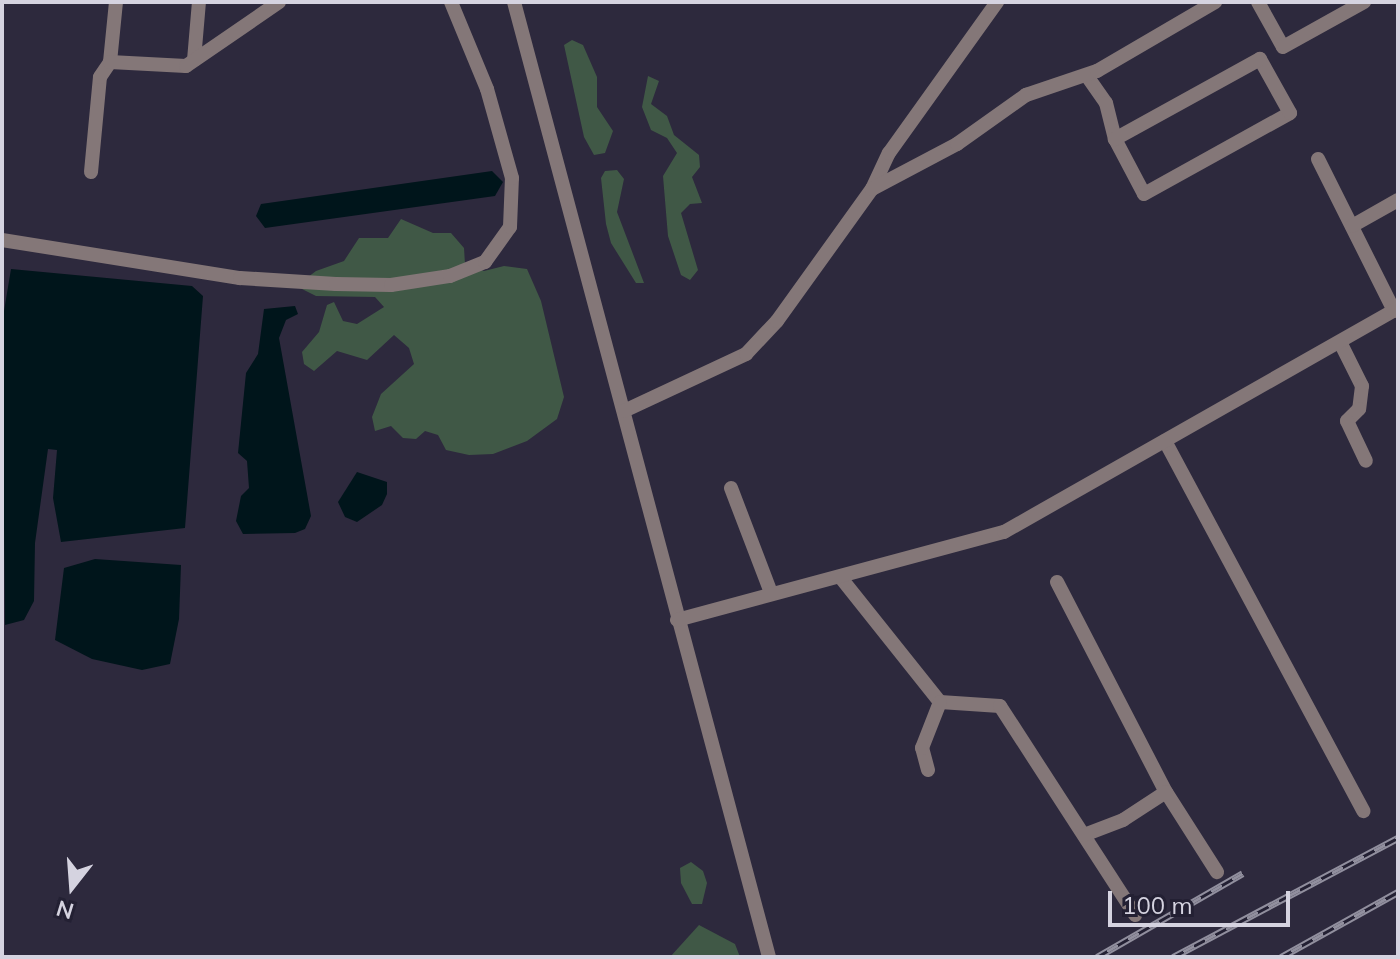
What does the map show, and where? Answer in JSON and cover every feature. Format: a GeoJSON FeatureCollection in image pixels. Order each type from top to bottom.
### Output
{"type":"FeatureCollection","features":[{"type":"Feature","properties":{"kind":"street"},"geometry":{"type":"LineString","coordinates":[[91,172],[100,77],[110,62],[116,2]]}},
{"type":"Feature","properties":{"kind":"street"},"geometry":{"type":"LineString","coordinates":[[194,60],[199,2]]}},
{"type":"Feature","properties":{"kind":"street"},"geometry":{"type":"LineString","coordinates":[[110,62],[177,68],[194,60],[279,2]]}},
{"type":"Feature","properties":{"kind":"street"},"geometry":{"type":"LineString","coordinates":[[2,240],[240,278],[336,284],[391,285],[450,276],[485,262],[510,227],[512,178],[487,89],[451,2]]}},
{"type":"Feature","properties":{"kind":"street"},"geometry":{"type":"LineString","coordinates":[[514,2],[769,957]]}},
{"type":"Feature","properties":{"kind":"street"},"geometry":{"type":"LineString","coordinates":[[624,411],[746,354],[777,321],[872,189],[889,153],[997,2]]}},
{"type":"Feature","properties":{"kind":"street"},"geometry":{"type":"LineString","coordinates":[[872,189],[957,144],[1026,95],[1087,76],[1215,2]]}},
{"type":"Feature","properties":{"kind":"street"},"geometry":{"type":"LineString","coordinates":[[1258,2],[1283,47],[1364,2]]}},
{"type":"Feature","properties":{"kind":"street"},"geometry":{"type":"LineString","coordinates":[[1087,76],[1106,103],[1115,139],[1144,194],[1290,113],[1260,59],[1115,139]]}},
{"type":"Feature","properties":{"kind":"street"},"geometry":{"type":"LineString","coordinates":[[677,620],[1004,532],[1341,344],[1396,310],[1318,159]]}},
{"type":"Feature","properties":{"kind":"street"},"geometry":{"type":"LineString","coordinates":[[1352,226],[1398,200]]}},
{"type":"Feature","properties":{"kind":"street"},"geometry":{"type":"LineString","coordinates":[[1341,344],[1362,386],[1359,409],[1347,421],[1366,461]]}},
{"type":"Feature","properties":{"kind":"street"},"geometry":{"type":"LineString","coordinates":[[1165,441],[1363,811]]}},
{"type":"Feature","properties":{"kind":"street"},"geometry":{"type":"LineString","coordinates":[[731,488],[771,593]]}},
{"type":"Feature","properties":{"kind":"street"},"geometry":{"type":"LineString","coordinates":[[841,578],[940,702],[1000,706],[1135,915]]}},
{"type":"Feature","properties":{"kind":"street"},"geometry":{"type":"LineString","coordinates":[[1057,582],[1166,792],[1217,872]]}},
{"type":"Feature","properties":{"kind":"street"},"geometry":{"type":"LineString","coordinates":[[928,770],[922,748],[940,702]]}},
{"type":"Feature","properties":{"kind":"street"},"geometry":{"type":"LineString","coordinates":[[1084,835],[1123,820],[1166,792]]}},
{"type":"Feature","properties":{"kind":"green space"},"geometry":{"type":"Polygon","coordinates":[[[572,40],[583,45],[597,77],[597,107],[613,131],[605,153],[594,155],[584,137],[564,45],[572,40]]]}},
{"type":"Feature","properties":{"kind":"green space"},"geometry":{"type":"Polygon","coordinates":[[[648,76],[659,81],[651,104],[667,116],[674,135],[699,155],[700,167],[692,177],[702,203],[690,204],[681,213],[698,270],[690,280],[681,275],[668,236],[663,176],[677,153],[667,138],[651,130],[642,107],[648,76]]]}},
{"type":"Feature","properties":{"kind":"green space"},"geometry":{"type":"Polygon","coordinates":[[[617,170],[624,179],[617,212],[644,283],[636,283],[611,243],[606,224],[601,178],[605,171],[617,170]]]}},
{"type":"Feature","properties":{"kind":"green space"},"geometry":{"type":"Polygon","coordinates":[[[401,219],[433,233],[451,233],[464,248],[465,264],[484,271],[504,266],[527,269],[541,301],[564,397],[557,419],[527,441],[493,454],[469,455],[446,450],[438,435],[425,431],[416,439],[403,438],[391,426],[375,431],[372,417],[381,394],[414,364],[409,348],[394,335],[367,360],[337,351],[314,371],[304,364],[302,352],[319,332],[327,305],[334,302],[343,321],[357,324],[384,307],[375,297],[316,296],[296,286],[316,271],[344,261],[359,238],[388,238],[401,219]]]}},
{"type":"Feature","properties":{"kind":"green space"},"geometry":{"type":"Polygon","coordinates":[[[691,862],[703,871],[707,883],[702,904],[692,904],[681,883],[680,868],[691,862]]]}},
{"type":"Feature","properties":{"kind":"green space"},"geometry":{"type":"Polygon","coordinates":[[[699,925],[735,944],[740,957],[670,957],[699,925]]]}},
{"type":"Feature","properties":{"kind":"water"},"geometry":{"type":"Polygon","coordinates":[[[492,171],[503,182],[495,196],[265,228],[256,216],[261,204],[492,171]]]}},
{"type":"Feature","properties":{"kind":"water"},"geometry":{"type":"Polygon","coordinates":[[[11,269],[192,286],[203,296],[185,528],[61,542],[53,498],[57,450],[48,449],[35,543],[34,601],[24,620],[5,625],[2,323],[11,269]]]}},
{"type":"Feature","properties":{"kind":"water"},"geometry":{"type":"Polygon","coordinates":[[[295,306],[298,314],[286,320],[279,338],[311,516],[305,529],[295,533],[243,534],[236,521],[241,496],[249,488],[247,461],[238,453],[246,373],[258,354],[264,309],[295,306]]]}},
{"type":"Feature","properties":{"kind":"water"},"geometry":{"type":"Polygon","coordinates":[[[357,472],[387,482],[387,494],[382,505],[357,522],[345,517],[338,502],[357,472]]]}},
{"type":"Feature","properties":{"kind":"water"},"geometry":{"type":"Polygon","coordinates":[[[95,559],[181,565],[179,619],[170,664],[142,670],[92,659],[55,640],[64,568],[95,559]]]}},
{"type":"Feature","properties":{"kind":"railway"},"geometry":{"type":"LineString","coordinates":[[1173,957],[1398,838]]}},
{"type":"Feature","properties":{"kind":"railway"},"geometry":{"type":"LineString","coordinates":[[1097,957],[1243,873]]}},
{"type":"Feature","properties":{"kind":"railway"},"geometry":{"type":"LineString","coordinates":[[1281,957],[1398,892]]}}]}
